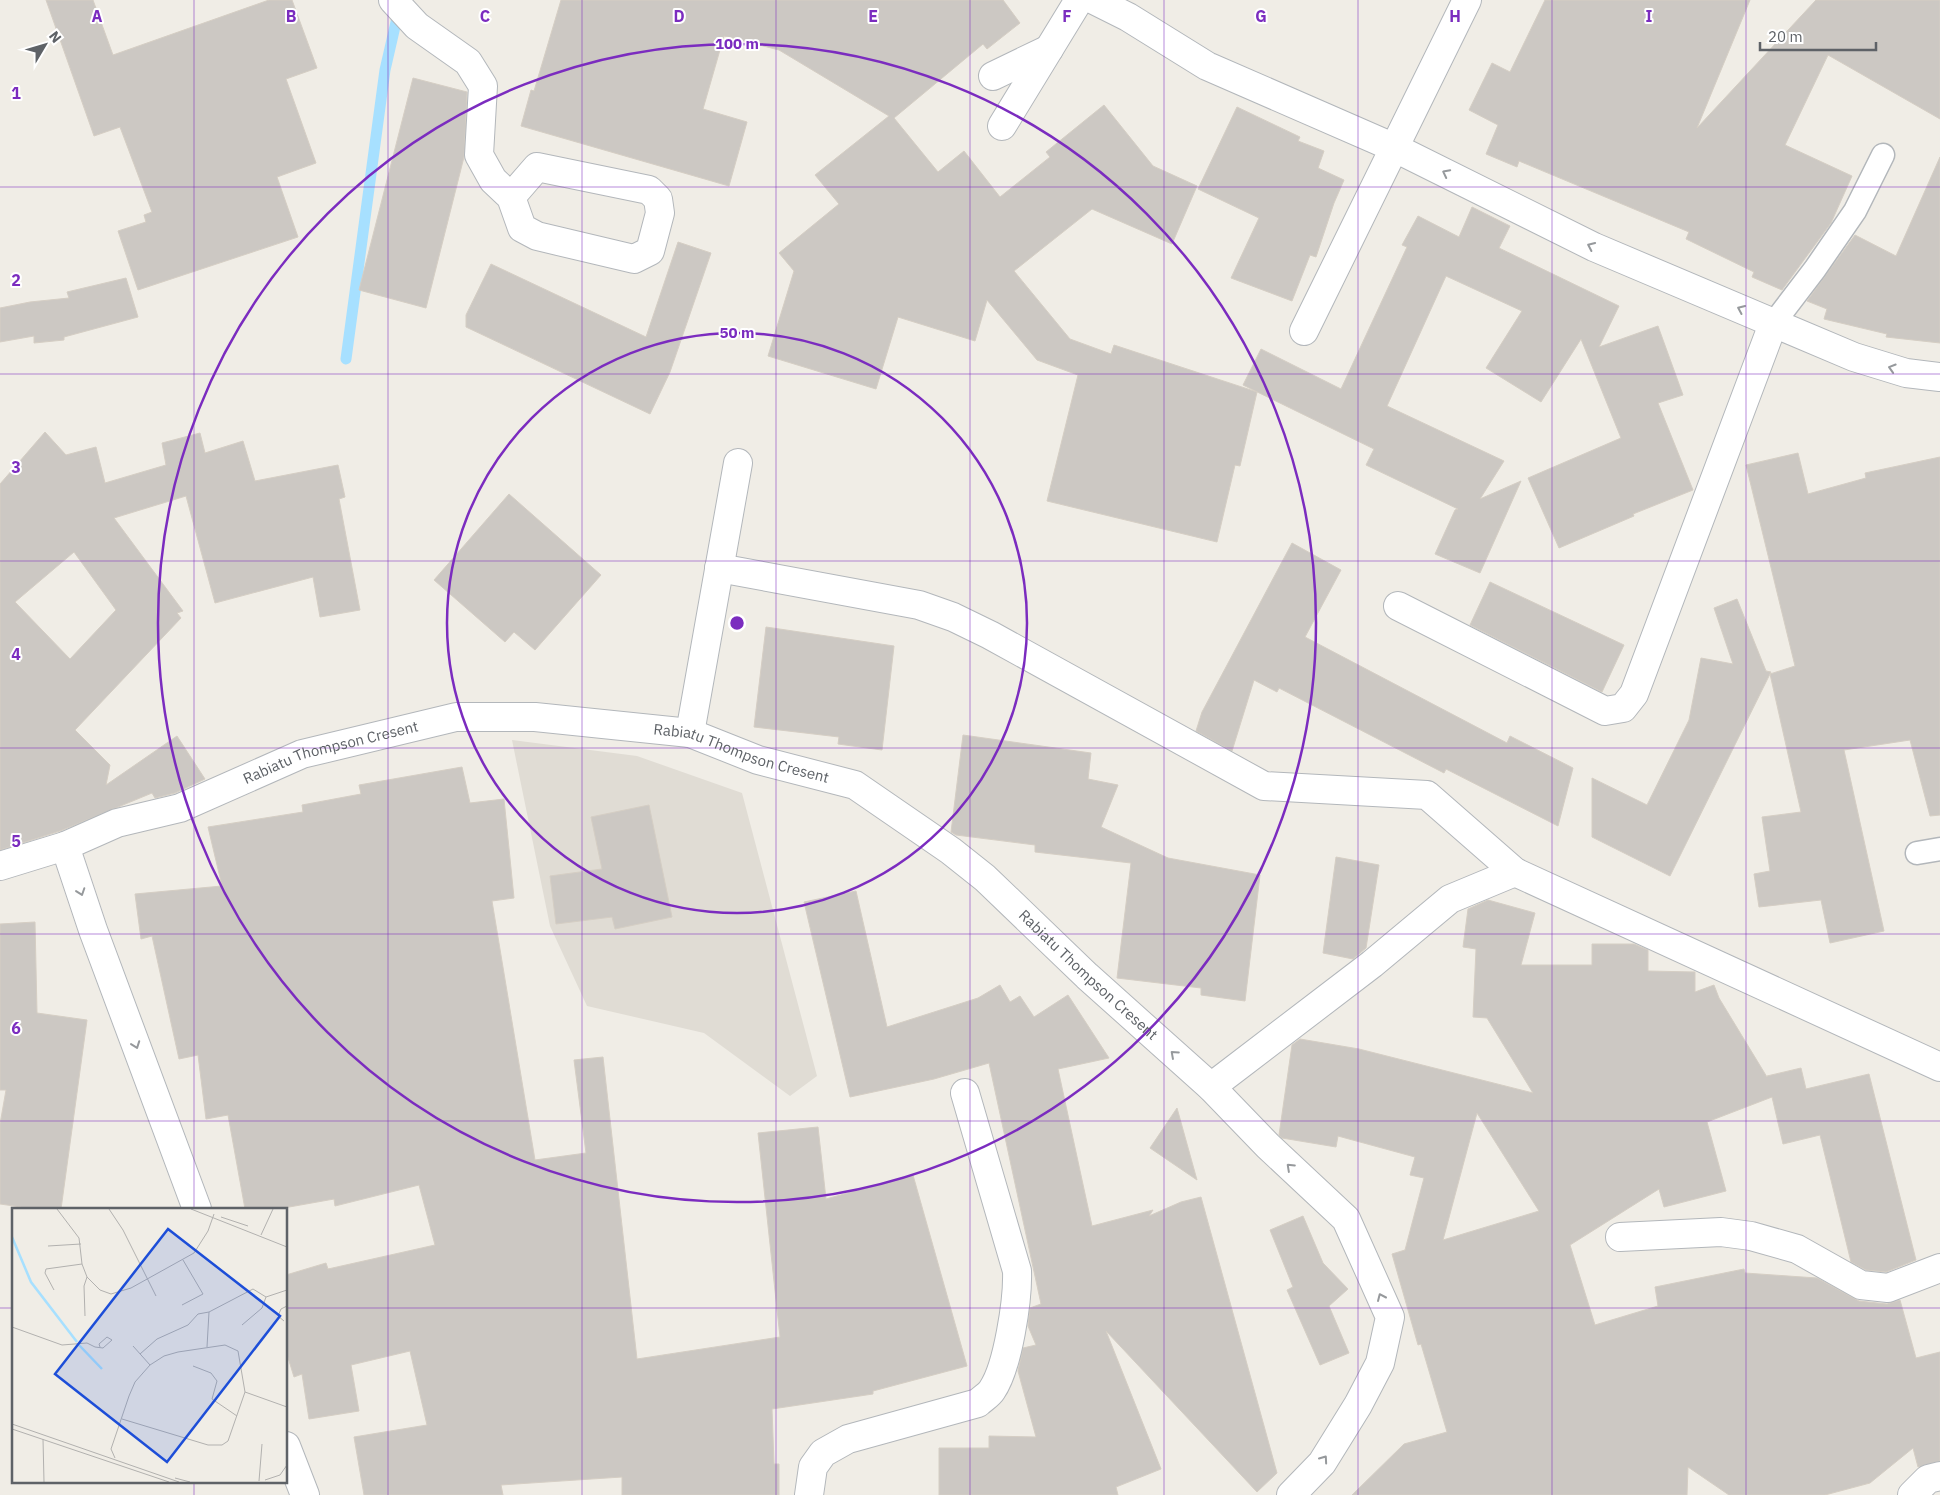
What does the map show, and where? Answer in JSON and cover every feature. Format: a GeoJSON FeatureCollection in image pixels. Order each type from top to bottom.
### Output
{"type":"FeatureCollection","features":[{"type":"Feature","properties":{"kind":"street"},"geometry":{"type":"LineString","coordinates":[[393,0],[417,26],[468,62],[483,86],[479,155],[493,180],[512,197],[522,228],[537,236],[634,259],[650,251],[660,213],[658,199],[649,190],[537,167],[512,197]]}},
{"type":"Feature","properties":{"kind":"street"},"geometry":{"type":"LineString","coordinates":[[1002,126],[1079,0]]}},
{"type":"Feature","properties":{"kind":"street"},"geometry":{"type":"LineString","coordinates":[[1094,0],[1128,17],[1207,66],[1395,148],[1594,247],[1854,357],[1906,373],[1940,376]]}},
{"type":"Feature","properties":{"kind":"street"},"geometry":{"type":"LineString","coordinates":[[1304,331],[1467,0]]}},
{"type":"Feature","properties":{"kind":"street"},"geometry":{"type":"LineString","coordinates":[[993,76],[1049,49]]}},
{"type":"Feature","properties":{"kind":"street"},"geometry":{"type":"LineString","coordinates":[[1398,606],[1605,711],[1623,708],[1634,694],[1773,324]]}},
{"type":"Feature","properties":{"kind":"street"},"geometry":{"type":"LineString","coordinates":[[690,733],[738,463]]}},
{"type":"Feature","properties":{"kind":"street"},"geometry":{"type":"LineString","coordinates":[[719,568],[919,605],[952,617],[990,635],[1264,786],[1427,795],[1515,872],[1940,1067]]}},
{"type":"Feature","properties":{"kind":"street","name":"Rabiatu Thompson Cresent"},"geometry":{"type":"LineString","coordinates":[[0,866],[65,846],[118,823],[180,808],[302,754],[456,717],[535,717],[690,733],[758,760],[855,785],[951,851],[985,878],[1086,976],[1211,1087],[1268,1146],[1346,1219],[1390,1317],[1380,1363],[1358,1405],[1322,1463],[1291,1495]]}},
{"type":"Feature","properties":{"kind":"street"},"geometry":{"type":"LineString","coordinates":[[65,846],[197,1208]]}},
{"type":"Feature","properties":{"kind":"street"},"geometry":{"type":"LineString","coordinates":[[1211,1087],[1372,964],[1450,899],[1515,872]]}},
{"type":"Feature","properties":{"kind":"street"},"geometry":{"type":"LineString","coordinates":[[809,1495],[813,1467],[824,1453],[848,1439],[978,1403],[991,1392],[1001,1375],[1018,1292],[1017,1271],[965,1093]]}},
{"type":"Feature","properties":{"kind":"street"},"geometry":{"type":"LineString","coordinates":[[1620,1237],[1721,1232],[1751,1236],[1797,1249],[1861,1285],[1888,1288],[1940,1268]]}},
{"type":"Feature","properties":{"kind":"street"},"geometry":{"type":"LineString","coordinates":[[288,1451],[305,1495]]}},
{"type":"Feature","properties":{"kind":"street"},"geometry":{"type":"LineString","coordinates":[[1912,1495],[1928,1479],[1940,1476]]}},
{"type":"Feature","properties":{"kind":"lane"},"geometry":{"type":"LineString","coordinates":[[1773,324],[1815,269],[1855,211],[1883,155]]}},
{"type":"Feature","properties":{"kind":"lane"},"geometry":{"type":"LineString","coordinates":[[1917,852],[1940,849]]}},
{"type":"Feature","properties":{"kind":"shaded area"},"geometry":{"type":"Polygon","coordinates":[[[512,740],[637,756],[742,793],[817,1076],[790,1096],[704,1033],[587,1006],[550,926],[512,740]]]}},
{"type":"Feature","properties":{"kind":"building"},"geometry":{"type":"Polygon","coordinates":[[[46,0],[93,0],[113,55],[269,0],[292,0],[317,68],[286,79],[316,163],[277,177],[298,237],[138,290],[118,231],[146,222],[144,215],[152,212],[120,127],[94,136],[46,0]]]}},
{"type":"Feature","properties":{"kind":"building"},"geometry":{"type":"Polygon","coordinates":[[[561,0],[1003,0],[1020,23],[987,49],[983,44],[894,118],[938,172],[964,151],[1000,197],[1050,157],[1046,152],[1104,105],[1153,166],[1197,186],[1172,244],[1092,209],[1014,271],[1070,339],[1111,354],[1114,345],[1257,392],[1240,466],[1235,465],[1217,542],[1047,501],[1078,375],[1037,360],[987,300],[975,341],[898,317],[876,389],[768,356],[794,271],[779,253],[839,204],[815,175],[889,116],[779,50],[724,36],[703,109],[747,122],[729,186],[521,126],[531,90],[534,91],[561,0]]]}},
{"type":"Feature","properties":{"kind":"building"},"geometry":{"type":"Polygon","coordinates":[[[1545,0],[1750,0],[1697,128],[1816,0],[1940,0],[1940,119],[1828,55],[1785,145],[1852,176],[1831,223],[1782,290],[1752,277],[1754,272],[1686,239],[1689,232],[1519,161],[1517,167],[1486,154],[1498,125],[1469,110],[1492,63],[1510,72],[1545,0]]]}},
{"type":"Feature","properties":{"kind":"building"},"geometry":{"type":"Polygon","coordinates":[[[413,78],[467,92],[464,157],[426,308],[359,290],[413,78]]]}},
{"type":"Feature","properties":{"kind":"building"},"geometry":{"type":"Polygon","coordinates":[[[1237,107],[1300,137],[1298,141],[1324,151],[1318,168],[1344,180],[1334,203],[1316,257],[1310,255],[1292,301],[1231,278],[1259,218],[1198,189],[1237,107]]]}},
{"type":"Feature","properties":{"kind":"building"},"geometry":{"type":"Polygon","coordinates":[[[1940,157],[1940,343],[1886,337],[1887,334],[1824,319],[1827,309],[1807,301],[1855,235],[1896,256],[1940,157]]]}},
{"type":"Feature","properties":{"kind":"building"},"geometry":{"type":"Polygon","coordinates":[[[1472,207],[1510,226],[1499,248],[1619,306],[1599,347],[1658,326],[1683,395],[1658,403],[1693,490],[1633,514],[1634,516],[1559,548],[1528,478],[1621,438],[1581,339],[1541,402],[1486,368],[1522,311],[1446,276],[1387,406],[1504,461],[1480,499],[1521,481],[1480,573],[1435,554],[1455,510],[1458,509],[1366,465],[1374,449],[1243,385],[1261,349],[1341,389],[1407,247],[1402,245],[1418,216],[1459,237],[1472,207]]]}},
{"type":"Feature","properties":{"kind":"building"},"geometry":{"type":"Polygon","coordinates":[[[678,242],[711,253],[670,372],[650,414],[466,327],[466,315],[491,264],[646,337],[678,242]]]}},
{"type":"Feature","properties":{"kind":"building"},"geometry":{"type":"Polygon","coordinates":[[[126,278],[138,317],[64,337],[64,340],[34,343],[34,336],[0,342],[0,308],[30,302],[69,298],[67,292],[126,278]]]}},
{"type":"Feature","properties":{"kind":"building"},"geometry":{"type":"Polygon","coordinates":[[[45,432],[66,455],[96,447],[105,483],[166,465],[162,443],[200,433],[205,453],[243,441],[255,481],[338,465],[345,497],[339,499],[360,610],[320,617],[313,577],[215,603],[186,496],[114,518],[183,611],[177,613],[181,618],[75,730],[110,765],[106,785],[177,736],[205,779],[175,793],[155,798],[152,793],[60,831],[0,850],[0,484],[45,432]],[[74,552],[15,602],[70,659],[116,610],[74,552]]]}},
{"type":"Feature","properties":{"kind":"building"},"geometry":{"type":"Polygon","coordinates":[[[1798,453],[1808,494],[1866,478],[1865,473],[1940,457],[1940,815],[1930,816],[1910,740],[1844,750],[1884,931],[1830,943],[1821,900],[1759,907],[1754,874],[1770,871],[1762,817],[1801,812],[1770,674],[1795,666],[1746,465],[1798,453]]]}},
{"type":"Feature","properties":{"kind":"building"},"geometry":{"type":"Polygon","coordinates":[[[509,494],[601,575],[535,650],[514,632],[505,642],[434,580],[509,494]]]}},
{"type":"Feature","properties":{"kind":"building"},"geometry":{"type":"Polygon","coordinates":[[[1292,543],[1341,570],[1305,637],[1507,743],[1510,736],[1573,768],[1558,826],[1446,769],[1444,773],[1279,688],[1277,692],[1254,680],[1232,751],[1196,731],[1202,712],[1292,543]]]}},
{"type":"Feature","properties":{"kind":"building"},"geometry":{"type":"Polygon","coordinates":[[[1490,582],[1624,645],[1602,692],[1470,625],[1490,582]]]}},
{"type":"Feature","properties":{"kind":"building"},"geometry":{"type":"Polygon","coordinates":[[[1737,599],[1766,671],[1771,672],[1670,876],[1592,837],[1592,778],[1647,805],[1689,720],[1701,658],[1733,664],[1714,608],[1737,599]]]}},
{"type":"Feature","properties":{"kind":"building"},"geometry":{"type":"Polygon","coordinates":[[[766,627],[894,646],[882,750],[838,744],[839,737],[754,727],[766,627]]]}},
{"type":"Feature","properties":{"kind":"building"},"geometry":{"type":"Polygon","coordinates":[[[963,735],[1091,753],[1088,779],[1118,785],[1101,827],[1168,858],[1260,875],[1245,1001],[1201,995],[1201,988],[1117,978],[1131,863],[1035,852],[1035,845],[956,835],[951,832],[963,735]]]}},
{"type":"Feature","properties":{"kind":"building"},"geometry":{"type":"Polygon","coordinates":[[[462,767],[470,803],[504,799],[514,898],[492,901],[535,1160],[586,1153],[574,1060],[603,1057],[637,1359],[780,1337],[758,1133],[818,1127],[826,1199],[913,1175],[967,1366],[873,1391],[873,1394],[772,1409],[774,1464],[779,1464],[779,1495],[622,1495],[622,1477],[501,1485],[503,1495],[364,1495],[354,1437],[427,1425],[410,1351],[351,1365],[359,1411],[309,1419],[302,1374],[294,1377],[288,1358],[288,1274],[326,1263],[328,1269],[435,1245],[419,1185],[335,1206],[334,1199],[284,1208],[245,1208],[228,1115],[206,1119],[198,1055],[179,1059],[152,936],[141,939],[135,894],[222,886],[208,827],[303,812],[302,805],[361,794],[359,785],[462,767]]]}},
{"type":"Feature","properties":{"kind":"building"},"geometry":{"type":"Polygon","coordinates":[[[649,805],[672,917],[615,929],[612,917],[556,924],[550,876],[602,869],[591,817],[649,805]]]}},
{"type":"Feature","properties":{"kind":"building"},"geometry":{"type":"Polygon","coordinates":[[[1336,857],[1379,865],[1366,948],[1353,959],[1323,953],[1336,857]]]}},
{"type":"Feature","properties":{"kind":"building"},"geometry":{"type":"Polygon","coordinates":[[[856,891],[887,1027],[978,998],[1000,985],[1010,1002],[1020,996],[1034,1017],[1068,995],[1109,1058],[1058,1069],[1092,1226],[1153,1210],[1149,1216],[1181,1202],[1201,1197],[1277,1473],[1257,1492],[1106,1331],[1161,1469],[1116,1487],[1118,1495],[939,1495],[939,1448],[989,1448],[989,1436],[1036,1437],[1018,1371],[1023,1348],[1036,1345],[1028,1326],[1030,1308],[1041,1304],[989,1063],[934,1079],[850,1097],[804,902],[856,891]]]}},
{"type":"Feature","properties":{"kind":"building"},"geometry":{"type":"Polygon","coordinates":[[[1488,900],[1535,913],[1521,965],[1592,965],[1592,944],[1634,944],[1648,950],[1648,971],[1695,972],[1695,992],[1714,985],[1719,998],[1767,1077],[1801,1068],[1806,1089],[1869,1074],[1916,1260],[1886,1272],[1866,1270],[1851,1262],[1820,1135],[1783,1144],[1772,1097],[1707,1122],[1726,1191],[1664,1207],[1659,1189],[1570,1245],[1595,1325],[1658,1306],[1655,1287],[1744,1269],[1745,1273],[1817,1278],[1859,1301],[1887,1304],[1900,1300],[1916,1358],[1940,1352],[1940,1461],[1918,1467],[1913,1448],[1870,1483],[1825,1495],[1729,1495],[1688,1467],[1687,1495],[1352,1495],[1404,1444],[1447,1432],[1421,1344],[1418,1345],[1392,1254],[1405,1250],[1424,1178],[1410,1175],[1415,1157],[1338,1136],[1336,1147],[1282,1138],[1279,1135],[1292,1045],[1300,1039],[1359,1049],[1533,1093],[1487,1018],[1473,1017],[1476,949],[1463,947],[1468,909],[1488,900]],[[1477,1113],[1443,1240],[1539,1211],[1477,1113]]]}},
{"type":"Feature","properties":{"kind":"building"},"geometry":{"type":"Polygon","coordinates":[[[35,922],[37,1013],[87,1020],[61,1208],[21,1208],[0,1204],[0,1124],[6,1090],[0,1090],[0,924],[35,922]]]}},
{"type":"Feature","properties":{"kind":"building"},"geometry":{"type":"Polygon","coordinates":[[[1177,1108],[1197,1180],[1150,1148],[1177,1108]]]}},
{"type":"Feature","properties":{"kind":"building"},"geometry":{"type":"Polygon","coordinates":[[[1303,1216],[1323,1263],[1348,1289],[1329,1306],[1349,1353],[1320,1365],[1287,1290],[1293,1287],[1270,1230],[1303,1216]]]}},
{"type":"Feature","properties":{"kind":"waterway"},"geometry":{"type":"LineString","coordinates":[[346,359],[385,70],[399,9]]}}]}
